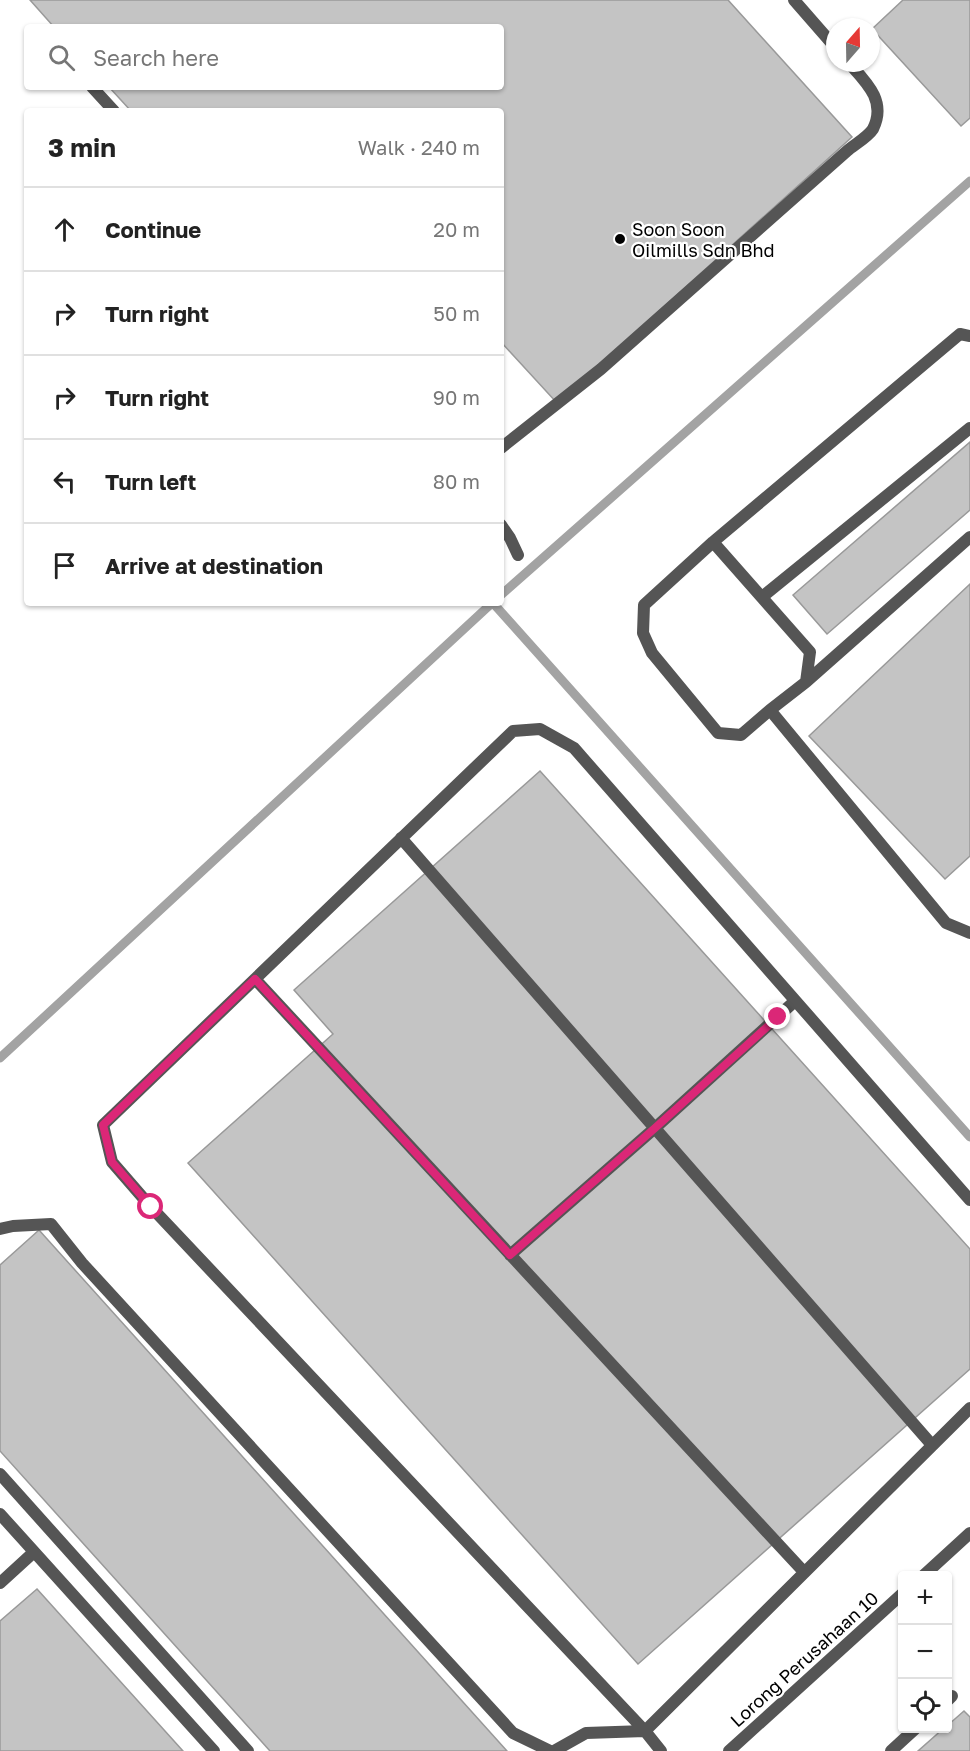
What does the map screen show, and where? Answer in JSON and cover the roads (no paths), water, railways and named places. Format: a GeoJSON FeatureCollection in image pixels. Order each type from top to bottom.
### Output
{"type":"FeatureCollection","features":[{"type":"Feature","properties":{"kind":"street"},"geometry":{"type":"LineString","coordinates":[[794,0],[826,37]]}},
{"type":"Feature","properties":{"kind":"street"},"geometry":{"type":"LineString","coordinates":[[504,445],[601,369],[872,131],[878,110],[872,89],[857,72]]}},
{"type":"Feature","properties":{"kind":"street"},"geometry":{"type":"LineString","coordinates":[[95,90],[111,108]]}},
{"type":"Feature","properties":{"kind":"street"},"geometry":{"type":"LineString","coordinates":[[970,336],[960,334],[713,542],[644,605],[643,633],[652,653],[718,733],[741,735],[806,682],[970,537]]}},
{"type":"Feature","properties":{"kind":"street"},"geometry":{"type":"LineString","coordinates":[[762,597],[970,428]]}},
{"type":"Feature","properties":{"kind":"street"},"geometry":{"type":"LineString","coordinates":[[504,529],[518,555]]}},
{"type":"Feature","properties":{"kind":"street"},"geometry":{"type":"LineString","coordinates":[[713,542],[810,652],[806,682]]}},
{"type":"Feature","properties":{"kind":"street"},"geometry":{"type":"LineString","coordinates":[[770,710],[946,923],[970,933]]}},
{"type":"Feature","properties":{"kind":"street"},"geometry":{"type":"LineString","coordinates":[[661,1751],[645,1731],[151,1207],[112,1162],[103,1125],[513,731],[540,729],[573,748],[970,1200]]}},
{"type":"Feature","properties":{"kind":"street"},"geometry":{"type":"LineString","coordinates":[[401,838],[932,1445]]}},
{"type":"Feature","properties":{"kind":"street"},"geometry":{"type":"LineString","coordinates":[[255,979],[804,1572]]}},
{"type":"Feature","properties":{"kind":"street"},"geometry":{"type":"LineString","coordinates":[[510,1255],[795,1001]]}},
{"type":"Feature","properties":{"kind":"street"},"geometry":{"type":"LineString","coordinates":[[0,1229],[51,1224],[82,1263],[513,1733],[552,1751],[586,1733],[645,1731],[970,1408]]}},
{"type":"Feature","properties":{"kind":"street"},"geometry":{"type":"LineString","coordinates":[[0,1474],[248,1751]]}},
{"type":"Feature","properties":{"kind":"street"},"geometry":{"type":"LineString","coordinates":[[0,1514],[214,1751]]}},
{"type":"Feature","properties":{"kind":"street"},"geometry":{"type":"LineString","coordinates":[[927,1571],[970,1533]]}},
{"type":"Feature","properties":{"kind":"street"},"geometry":{"type":"LineString","coordinates":[[0,1583],[34,1552]]}},
{"type":"Feature","properties":{"kind":"street","name":"Lorong Perusahaan 10"},"geometry":{"type":"LineString","coordinates":[[729,1751],[898,1599]]}},
{"type":"Feature","properties":{"kind":"street"},"geometry":{"type":"LineString","coordinates":[[891,1751],[911,1733]]}},
{"type":"Feature","properties":{"kind":"waterway"},"geometry":{"type":"LineString","coordinates":[[504,592],[970,181]]}},
{"type":"Feature","properties":{"kind":"waterway"},"geometry":{"type":"LineString","coordinates":[[0,1058],[489,606]]}},
{"type":"Feature","properties":{"kind":"waterway"},"geometry":{"type":"LineString","coordinates":[[496,606],[970,1137]]}},
{"type":"Feature","properties":{"kind":"place","name":"Soon Soon Oilmills Sdn Bhd"},"geometry":{"type":"Point","coordinates":[620,239]}}]}
